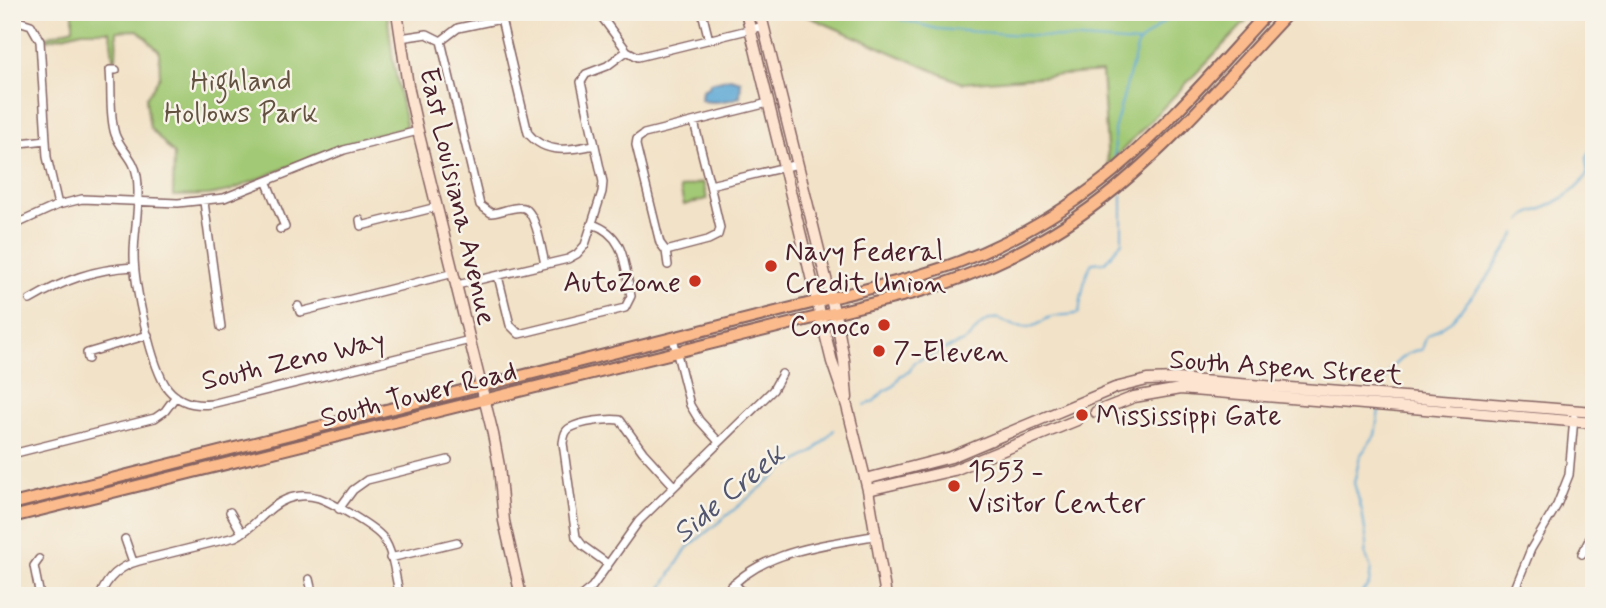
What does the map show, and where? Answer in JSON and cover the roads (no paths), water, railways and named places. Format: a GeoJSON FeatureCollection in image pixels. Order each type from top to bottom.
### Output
{"type":"FeatureCollection","features":[{"type":"Feature","properties":{"kind":"main road"},"geometry":{"type":"LineString","coordinates":[[935,286],[939,275],[969,264],[981,253],[1047,219],[1118,167],[1152,135],[1268,12]]}},
{"type":"Feature","properties":{"kind":"main road"},"geometry":{"type":"LineString","coordinates":[[935,286],[1016,253],[1063,226],[1109,193],[1156,152],[1289,12]]}},
{"type":"Feature","properties":{"kind":"main road","name":"South Tower Road"},"geometry":{"type":"LineString","coordinates":[[12,504],[915,277],[981,253]]}},
{"type":"Feature","properties":{"kind":"main road","name":"South Tower Road"},"geometry":{"type":"LineString","coordinates":[[12,517],[935,286]]}},
{"type":"Feature","properties":{"kind":"street","name":"East Louisiana Avenue"},"geometry":{"type":"LineString","coordinates":[[397,12],[418,131],[498,457],[504,521],[521,596]]}},
{"type":"Feature","properties":{"kind":"street"},"geometry":{"type":"LineString","coordinates":[[441,41],[458,28],[534,12]]}},
{"type":"Feature","properties":{"kind":"street"},"geometry":{"type":"LineString","coordinates":[[598,12],[627,51],[633,56],[642,57],[764,26]]}},
{"type":"Feature","properties":{"kind":"street"},"geometry":{"type":"LineString","coordinates":[[702,12],[709,40]]}},
{"type":"Feature","properties":{"kind":"street"},"geometry":{"type":"LineString","coordinates":[[746,12],[817,302],[835,371],[848,406],[869,491],[886,596]]}},
{"type":"Feature","properties":{"kind":"street"},"geometry":{"type":"LineString","coordinates":[[760,12],[831,298],[844,360],[848,406]]}},
{"type":"Feature","properties":{"kind":"street"},"geometry":{"type":"LineString","coordinates":[[12,19],[31,25],[40,41],[50,177],[58,205]]}},
{"type":"Feature","properties":{"kind":"street"},"geometry":{"type":"LineString","coordinates":[[501,19],[528,133],[537,142],[563,151],[594,145]]}},
{"type":"Feature","properties":{"kind":"street"},"geometry":{"type":"LineString","coordinates":[[400,38],[427,34],[441,41]]}},
{"type":"Feature","properties":{"kind":"street"},"geometry":{"type":"LineString","coordinates":[[441,41],[480,205],[491,213],[519,208],[528,210],[533,217],[545,264]]}},
{"type":"Feature","properties":{"kind":"street"},"geometry":{"type":"LineString","coordinates":[[457,285],[568,259],[585,245],[603,181],[581,82],[586,74],[607,66],[627,51]]}},
{"type":"Feature","properties":{"kind":"street"},"geometry":{"type":"LineString","coordinates":[[116,70],[110,70],[114,127],[119,142],[134,163],[136,171],[134,267],[138,294],[164,382],[176,396]]}},
{"type":"Feature","properties":{"kind":"street"},"geometry":{"type":"LineString","coordinates":[[668,265],[666,251],[660,243],[636,145],[637,139],[645,134],[768,103]]}},
{"type":"Feature","properties":{"kind":"street"},"geometry":{"type":"LineString","coordinates":[[666,251],[708,240],[718,235],[720,228],[694,122]]}},
{"type":"Feature","properties":{"kind":"street"},"geometry":{"type":"LineString","coordinates":[[12,226],[58,205],[92,199],[178,204],[233,196],[344,150],[418,131]]}},
{"type":"Feature","properties":{"kind":"street"},"geometry":{"type":"LineString","coordinates":[[12,144],[46,140]]}},
{"type":"Feature","properties":{"kind":"street"},"geometry":{"type":"LineString","coordinates":[[710,186],[798,164]]}},
{"type":"Feature","properties":{"kind":"street"},"geometry":{"type":"LineString","coordinates":[[267,183],[285,227],[280,229]]}},
{"type":"Feature","properties":{"kind":"street"},"geometry":{"type":"LineString","coordinates":[[204,202],[221,327]]}},
{"type":"Feature","properties":{"kind":"street"},"geometry":{"type":"LineString","coordinates":[[360,220],[361,226],[437,207]]}},
{"type":"Feature","properties":{"kind":"street"},"geometry":{"type":"LineString","coordinates":[[498,275],[510,325],[519,334],[625,308],[631,296],[619,245],[609,231],[592,223]]}},
{"type":"Feature","properties":{"kind":"street"},"geometry":{"type":"LineString","coordinates":[[30,300],[56,285],[87,273],[134,267]]}},
{"type":"Feature","properties":{"kind":"street"},"geometry":{"type":"LineString","coordinates":[[298,306],[300,312],[454,273]]}},
{"type":"Feature","properties":{"kind":"street"},"geometry":{"type":"LineString","coordinates":[[88,359],[87,353],[148,335]]}},
{"type":"Feature","properties":{"kind":"street"},"geometry":{"type":"LineString","coordinates":[[673,338],[690,405],[699,420],[719,442]]}},
{"type":"Feature","properties":{"kind":"street","name":"South Zeno Way"},"geometry":{"type":"LineString","coordinates":[[12,454],[155,418],[165,411],[176,396],[190,403],[211,404],[470,340]]}},
{"type":"Feature","properties":{"kind":"street"},"geometry":{"type":"LineString","coordinates":[[581,596],[592,587],[639,521],[773,390],[782,374]]}},
{"type":"Feature","properties":{"kind":"street","name":"South Aspen Street"},"geometry":{"type":"LineString","coordinates":[[866,479],[944,460],[1115,388],[1147,380],[1177,379],[1373,400]]}},
{"type":"Feature","properties":{"kind":"street","name":"South Aspen Street"},"geometry":{"type":"LineString","coordinates":[[1096,412],[1134,397],[1180,389],[1594,412]]}},
{"type":"Feature","properties":{"kind":"street","name":"South Aspen Street"},"geometry":{"type":"LineString","coordinates":[[1462,406],[1594,423]]}},
{"type":"Feature","properties":{"kind":"street"},"geometry":{"type":"LineString","coordinates":[[1512,596],[1531,549],[1557,505],[1569,475],[1574,410]]}},
{"type":"Feature","properties":{"kind":"street"},"geometry":{"type":"LineString","coordinates":[[608,564],[583,546],[576,537],[563,443],[564,434],[569,428],[607,419],[621,420],[643,452],[674,486]]}},
{"type":"Feature","properties":{"kind":"street"},"geometry":{"type":"LineString","coordinates":[[869,491],[943,473],[979,461],[1077,420]]}},
{"type":"Feature","properties":{"kind":"street"},"geometry":{"type":"LineString","coordinates":[[992,439],[998,453]]}},
{"type":"Feature","properties":{"kind":"street"},"geometry":{"type":"LineString","coordinates":[[974,447],[979,461]]}},
{"type":"Feature","properties":{"kind":"street"},"geometry":{"type":"LineString","coordinates":[[339,509],[353,489],[367,480],[448,460]]}},
{"type":"Feature","properties":{"kind":"street"},"geometry":{"type":"LineString","coordinates":[[100,596],[111,577],[133,562],[242,533],[276,505],[295,497],[318,498],[380,534],[387,544],[400,596]]}},
{"type":"Feature","properties":{"kind":"street"},"geometry":{"type":"LineString","coordinates":[[230,512],[242,533]]}},
{"type":"Feature","properties":{"kind":"street"},"geometry":{"type":"LineString","coordinates":[[1582,554],[1594,530]]}},
{"type":"Feature","properties":{"kind":"street"},"geometry":{"type":"LineString","coordinates":[[722,596],[734,583],[756,567],[780,555],[878,535]]}},
{"type":"Feature","properties":{"kind":"street"},"geometry":{"type":"LineString","coordinates":[[125,539],[133,562]]}},
{"type":"Feature","properties":{"kind":"street"},"geometry":{"type":"LineString","coordinates":[[390,558],[457,542]]}},
{"type":"Feature","properties":{"kind":"street"},"geometry":{"type":"LineString","coordinates":[[39,559],[34,566],[40,596]]}},
{"type":"Feature","properties":{"kind":"street"},"geometry":{"type":"LineString","coordinates":[[309,579],[313,596]]}},
{"type":"Feature","properties":{"kind":"street"},"geometry":{"type":"LineString","coordinates":[[734,583],[746,596]]}},
{"type":"Feature","properties":{"kind":"water"},"geometry":{"type":"Polygon","coordinates":[[[730,78],[741,81],[740,97],[720,102],[701,100],[702,90],[709,87],[710,83],[730,78]]]}},
{"type":"Feature","properties":{"kind":"waterway"},"geometry":{"type":"LineString","coordinates":[[874,12],[937,29],[1139,43],[1175,12]]}},
{"type":"Feature","properties":{"kind":"waterway","name":"Side Creek"},"geometry":{"type":"LineString","coordinates":[[1115,157],[1114,130],[1138,44]]}},
{"type":"Feature","properties":{"kind":"waterway"},"geometry":{"type":"LineString","coordinates":[[1521,221],[1525,216],[1561,199],[1579,185],[1588,173],[1586,159],[1594,141]]}},
{"type":"Feature","properties":{"kind":"waterway","name":"Side Creek"},"geometry":{"type":"LineString","coordinates":[[865,405],[894,386],[900,376],[910,371],[913,363],[967,340],[987,321],[998,319],[1017,326],[1032,327],[1048,318],[1079,313],[1085,280],[1092,263],[1105,262],[1122,242],[1122,195]]}},
{"type":"Feature","properties":{"kind":"waterway"},"geometry":{"type":"LineString","coordinates":[[1381,390],[1386,376],[1396,363],[1408,353],[1422,350],[1426,337],[1452,320],[1488,277],[1516,233]]}},
{"type":"Feature","properties":{"kind":"waterway"},"geometry":{"type":"LineString","coordinates":[[1354,596],[1369,584],[1371,568],[1365,553],[1367,543],[1362,511],[1354,483],[1360,456],[1375,435],[1379,410]]}},
{"type":"Feature","properties":{"kind":"waterway","name":"Side Creek"},"geometry":{"type":"LineString","coordinates":[[657,596],[687,548],[784,469],[813,452],[834,430]]}},
{"type":"Feature","properties":{"kind":"tunnel"},"geometry":{"type":"LineString","coordinates":[[1077,420],[1096,412]]}},
{"type":"Feature","properties":{"kind":"place","name":"Navy Federal Credit Union"},"geometry":{"type":"Point","coordinates":[771,266]}},
{"type":"Feature","properties":{"kind":"place","name":"AutoZone"},"geometry":{"type":"Point","coordinates":[695,281]}},
{"type":"Feature","properties":{"kind":"place","name":"Conoco"},"geometry":{"type":"Point","coordinates":[884,325]}},
{"type":"Feature","properties":{"kind":"place","name":"7-Eleven"},"geometry":{"type":"Point","coordinates":[879,351]}},
{"type":"Feature","properties":{"kind":"place","name":"Mississippi Gate"},"geometry":{"type":"Point","coordinates":[1082,415]}},
{"type":"Feature","properties":{"kind":"place","name":"1553 - Visitor Center"},"geometry":{"type":"Point","coordinates":[954,486]}},
{"type":"Feature","properties":{"kind":"park label","name":"Highland Hollows Park"},"geometry":{"type":"Point","coordinates":[241,96]}}]}
